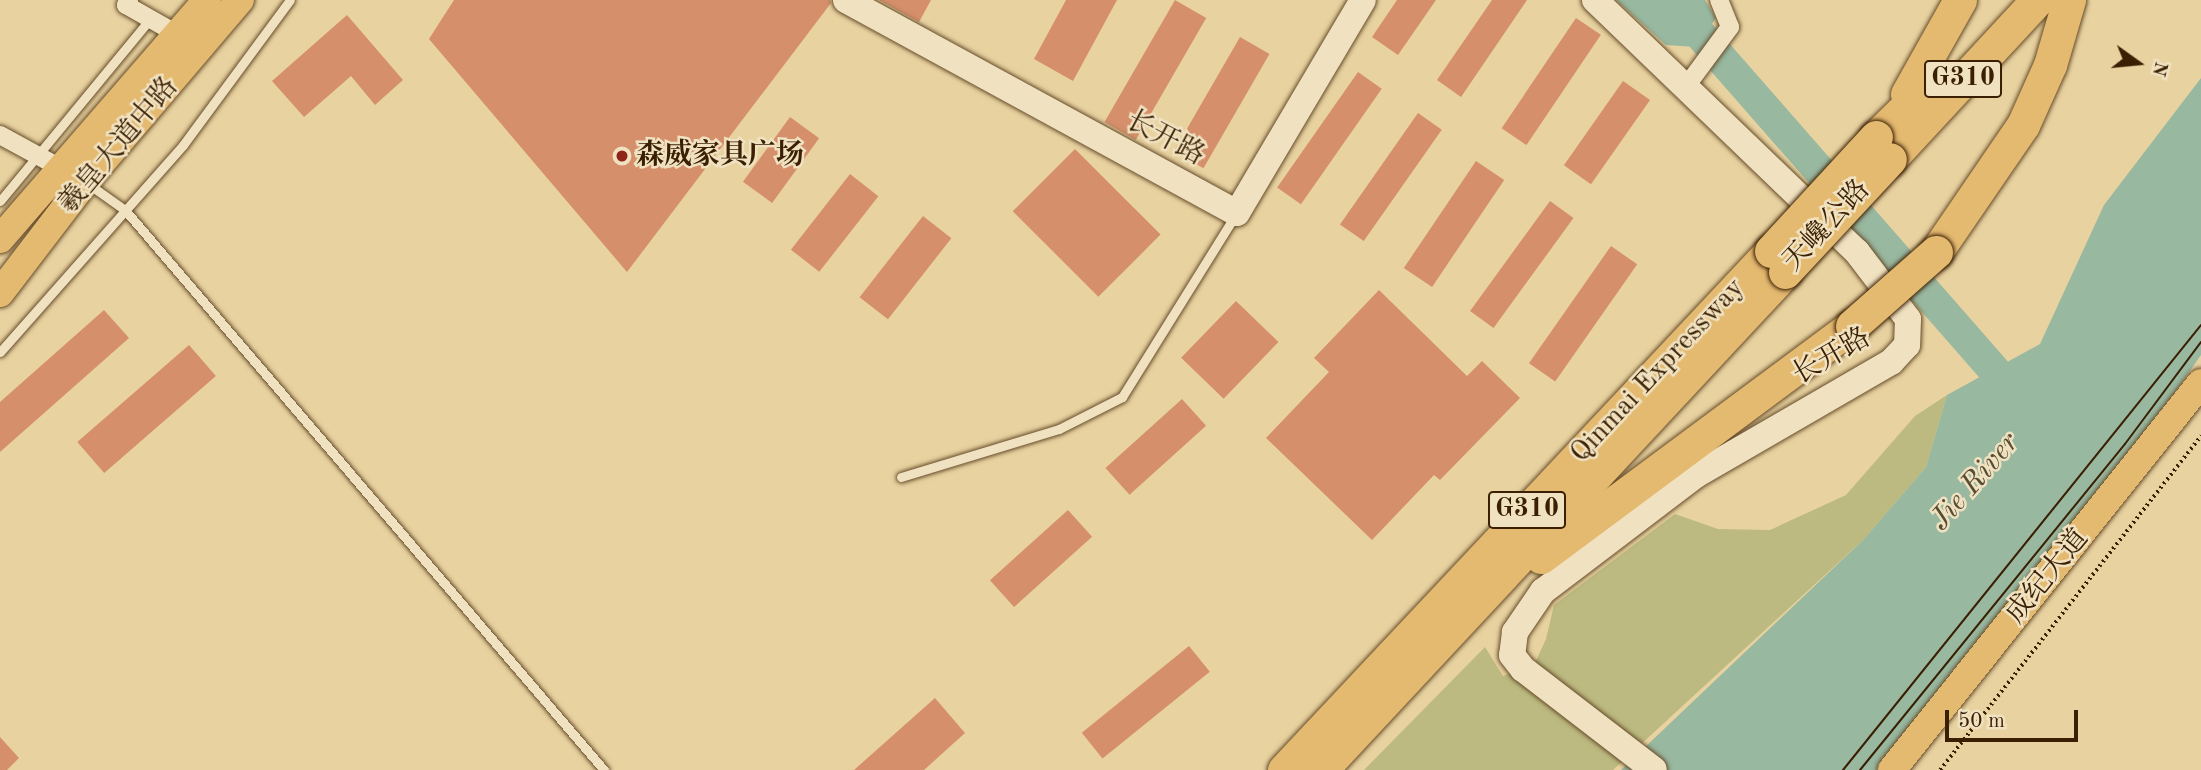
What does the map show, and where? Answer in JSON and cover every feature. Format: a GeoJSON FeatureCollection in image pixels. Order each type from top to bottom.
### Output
{"type":"FeatureCollection","features":[{"type":"Feature","properties":{"kind":"highway"},"geometry":{"type":"LineString","coordinates":[[1882,132],[1960,0]]}},
{"type":"Feature","properties":{"kind":"highway","name":"G310"},"geometry":{"type":"LineString","coordinates":[[1882,132],[2015,0]]}},
{"type":"Feature","properties":{"kind":"highway","name":"天巉公路"},"geometry":{"type":"LineString","coordinates":[[1475,607],[2037,0]]}},
{"type":"Feature","properties":{"kind":"highway"},"geometry":{"type":"LineString","coordinates":[[1475,607],[1852,326],[1936,252],[2023,125],[2054,50],[2069,0]]}},
{"type":"Feature","properties":{"kind":"highway","name":"Qinmai Expressway"},"geometry":{"type":"LineString","coordinates":[[1284,770],[1882,132]]}},
{"type":"Feature","properties":{"kind":"highway","name":"G310"},"geometry":{"type":"LineString","coordinates":[[1321,770],[1475,607]]}},
{"type":"Feature","properties":{"kind":"main road","name":"羲皇大道中路"},"geometry":{"type":"LineString","coordinates":[[191,42],[207,0]]}},
{"type":"Feature","properties":{"kind":"main road","name":"羲皇大道中路"},"geometry":{"type":"LineString","coordinates":[[0,239],[62,169],[191,42],[240,0]]}},
{"type":"Feature","properties":{"kind":"main road","name":"羲皇大道中路"},"geometry":{"type":"LineString","coordinates":[[4,291],[62,169]]}},
{"type":"Feature","properties":{"kind":"main road","name":"成纪大道"},"geometry":{"type":"LineString","coordinates":[[1892,770],[2201,383]]}},
{"type":"Feature","properties":{"kind":"main road","name":"成纪大道"},"geometry":{"type":"LineString","coordinates":[[1915,770],[2201,411]]}},
{"type":"Feature","properties":{"kind":"street"},"geometry":{"type":"LineString","coordinates":[[129,0],[126,5],[191,42]]}},
{"type":"Feature","properties":{"kind":"street","name":"长开路"},"geometry":{"type":"LineString","coordinates":[[846,0],[1237,213]]}},
{"type":"Feature","properties":{"kind":"street"},"geometry":{"type":"LineString","coordinates":[[1237,213],[1363,0]]}},
{"type":"Feature","properties":{"kind":"street","name":"长开路"},"geometry":{"type":"LineString","coordinates":[[1595,0],[1685,88],[1744,139],[1857,253],[1908,319],[1907,345],[1891,362],[1696,475],[1543,591],[1515,632],[1512,655],[1523,669],[1654,770]]}},
{"type":"Feature","properties":{"kind":"street"},"geometry":{"type":"LineString","coordinates":[[1685,88],[1730,27],[1720,0]]}},
{"type":"Feature","properties":{"kind":"street"},"geometry":{"type":"LineString","coordinates":[[0,135],[62,169]]}},
{"type":"Feature","properties":{"kind":"lane"},"geometry":{"type":"LineString","coordinates":[[0,352],[183,145],[290,0]]}},
{"type":"Feature","properties":{"kind":"lane"},"geometry":{"type":"LineString","coordinates":[[0,201],[62,169],[150,19]]}},
{"type":"Feature","properties":{"kind":"lane"},"geometry":{"type":"LineString","coordinates":[[62,169],[125,210],[604,770]]}},
{"type":"Feature","properties":{"kind":"lane"},"geometry":{"type":"LineString","coordinates":[[901,477],[1059,429],[1122,397],[1237,213]]}},
{"type":"Feature","properties":{"kind":"path"},"geometry":{"type":"LineString","coordinates":[[1940,770],[2201,436]]}},
{"type":"Feature","properties":{"kind":"shaded area"},"geometry":{"type":"Polygon","coordinates":[[[1947,395],[1926,467],[1864,539],[1613,770],[1364,770],[1485,647],[1503,676],[1534,665],[1546,639],[1554,605],[1675,514],[1718,529],[1770,530],[1846,495],[1915,416],[1947,395]]]}},
{"type":"Feature","properties":{"kind":"water"},"geometry":{"type":"Polygon","coordinates":[[[1616,0],[1705,0],[1716,18],[1696,47],[1666,45],[1616,0]]]}},
{"type":"Feature","properties":{"kind":"water","name":"Jie River"},"geometry":{"type":"Polygon","coordinates":[[[2201,78],[2201,355],[2102,497],[1892,770],[1621,770],[1864,539],[1926,467],[1947,395],[2040,344],[2104,205],[2201,78]]]}},
{"type":"Feature","properties":{"kind":"building","name":"森威家具广场"},"geometry":{"type":"Polygon","coordinates":[[[454,0],[830,0],[831,3],[627,272],[429,39],[454,0]]]}},
{"type":"Feature","properties":{"kind":"building"},"geometry":{"type":"Polygon","coordinates":[[[879,0],[931,0],[919,22],[879,0]]]}},
{"type":"Feature","properties":{"kind":"building"},"geometry":{"type":"Polygon","coordinates":[[[1066,0],[1117,0],[1073,81],[1034,59],[1066,0]]]}},
{"type":"Feature","properties":{"kind":"building"},"geometry":{"type":"Polygon","coordinates":[[[1175,0],[1206,18],[1136,140],[1104,122],[1175,0]]]}},
{"type":"Feature","properties":{"kind":"building"},"geometry":{"type":"Polygon","coordinates":[[[1397,0],[1436,0],[1398,55],[1372,37],[1397,0]]]}},
{"type":"Feature","properties":{"kind":"building"},"geometry":{"type":"Polygon","coordinates":[[[1492,0],[1527,0],[1461,97],[1437,80],[1492,0]]]}},
{"type":"Feature","properties":{"kind":"building"},"geometry":{"type":"Polygon","coordinates":[[[347,15],[403,80],[375,105],[351,76],[304,117],[272,81],[347,15]]]}},
{"type":"Feature","properties":{"kind":"building"},"geometry":{"type":"Polygon","coordinates":[[[1576,18],[1601,35],[1526,145],[1502,128],[1576,18]]]}},
{"type":"Feature","properties":{"kind":"building"},"geometry":{"type":"Polygon","coordinates":[[[1240,37],[1269,54],[1203,168],[1174,151],[1240,37]]]}},
{"type":"Feature","properties":{"kind":"building"},"geometry":{"type":"Polygon","coordinates":[[[1358,72],[1382,89],[1301,204],[1277,188],[1358,72]]]}},
{"type":"Feature","properties":{"kind":"building"},"geometry":{"type":"Polygon","coordinates":[[[1623,81],[1650,100],[1591,184],[1564,165],[1623,81]]]}},
{"type":"Feature","properties":{"kind":"building"},"geometry":{"type":"Polygon","coordinates":[[[1418,113],[1442,130],[1364,241],[1340,224],[1418,113]]]}},
{"type":"Feature","properties":{"kind":"building"},"geometry":{"type":"Polygon","coordinates":[[[790,117],[819,138],[772,203],[743,182],[790,117]]]}},
{"type":"Feature","properties":{"kind":"building"},"geometry":{"type":"Polygon","coordinates":[[[1075,149],[1161,235],[1098,297],[1013,211],[1075,149]]]}},
{"type":"Feature","properties":{"kind":"building"},"geometry":{"type":"Polygon","coordinates":[[[1476,161],[1504,180],[1432,287],[1404,268],[1476,161]]]}},
{"type":"Feature","properties":{"kind":"building"},"geometry":{"type":"Polygon","coordinates":[[[850,174],[878,196],[819,272],[791,250],[850,174]]]}},
{"type":"Feature","properties":{"kind":"building"},"geometry":{"type":"Polygon","coordinates":[[[1550,201],[1573,218],[1494,328],[1470,311],[1550,201]]]}},
{"type":"Feature","properties":{"kind":"building"},"geometry":{"type":"Polygon","coordinates":[[[923,216],[951,238],[888,319],[860,297],[923,216]]]}},
{"type":"Feature","properties":{"kind":"building"},"geometry":{"type":"Polygon","coordinates":[[[1611,246],[1637,264],[1555,381],[1529,363],[1611,246]]]}},
{"type":"Feature","properties":{"kind":"building"},"geometry":{"type":"Polygon","coordinates":[[[1379,290],[1467,376],[1482,361],[1520,398],[1440,480],[1434,475],[1372,540],[1266,438],[1329,372],[1314,358],[1379,290]]]}},
{"type":"Feature","properties":{"kind":"building"},"geometry":{"type":"Polygon","coordinates":[[[1236,301],[1278,342],[1224,399],[1181,358],[1236,301]]]}},
{"type":"Feature","properties":{"kind":"building"},"geometry":{"type":"Polygon","coordinates":[[[104,310],[129,338],[0,452],[0,402],[104,310]]]}},
{"type":"Feature","properties":{"kind":"building"},"geometry":{"type":"Polygon","coordinates":[[[189,345],[216,376],[104,473],[77,442],[189,345]]]}},
{"type":"Feature","properties":{"kind":"building"},"geometry":{"type":"Polygon","coordinates":[[[1182,399],[1206,426],[1130,495],[1105,468],[1182,399]]]}},
{"type":"Feature","properties":{"kind":"building"},"geometry":{"type":"Polygon","coordinates":[[[1068,510],[1092,537],[1014,607],[990,580],[1068,510]]]}},
{"type":"Feature","properties":{"kind":"building"},"geometry":{"type":"Polygon","coordinates":[[[1189,646],[1210,672],[1103,758],[1082,733],[1189,646]]]}},
{"type":"Feature","properties":{"kind":"building"},"geometry":{"type":"Polygon","coordinates":[[[935,698],[965,733],[924,770],[854,770],[935,698]]]}},
{"type":"Feature","properties":{"kind":"building"},"geometry":{"type":"Polygon","coordinates":[[[0,737],[19,758],[7,770],[0,770],[0,737]]]}},
{"type":"Feature","properties":{"kind":"waterway"},"geometry":{"type":"LineString","coordinates":[[1670,0],[2022,402]]}},
{"type":"Feature","properties":{"kind":"tram line"},"geometry":{"type":"LineString","coordinates":[[1843,770],[2201,325]]}},
{"type":"Feature","properties":{"kind":"tram line"},"geometry":{"type":"LineString","coordinates":[[1860,770],[2125,444],[2201,342]]}},
{"type":"Feature","properties":{"kind":"place","name":"森威家具广场"},"geometry":{"type":"Point","coordinates":[622,156]}}]}
